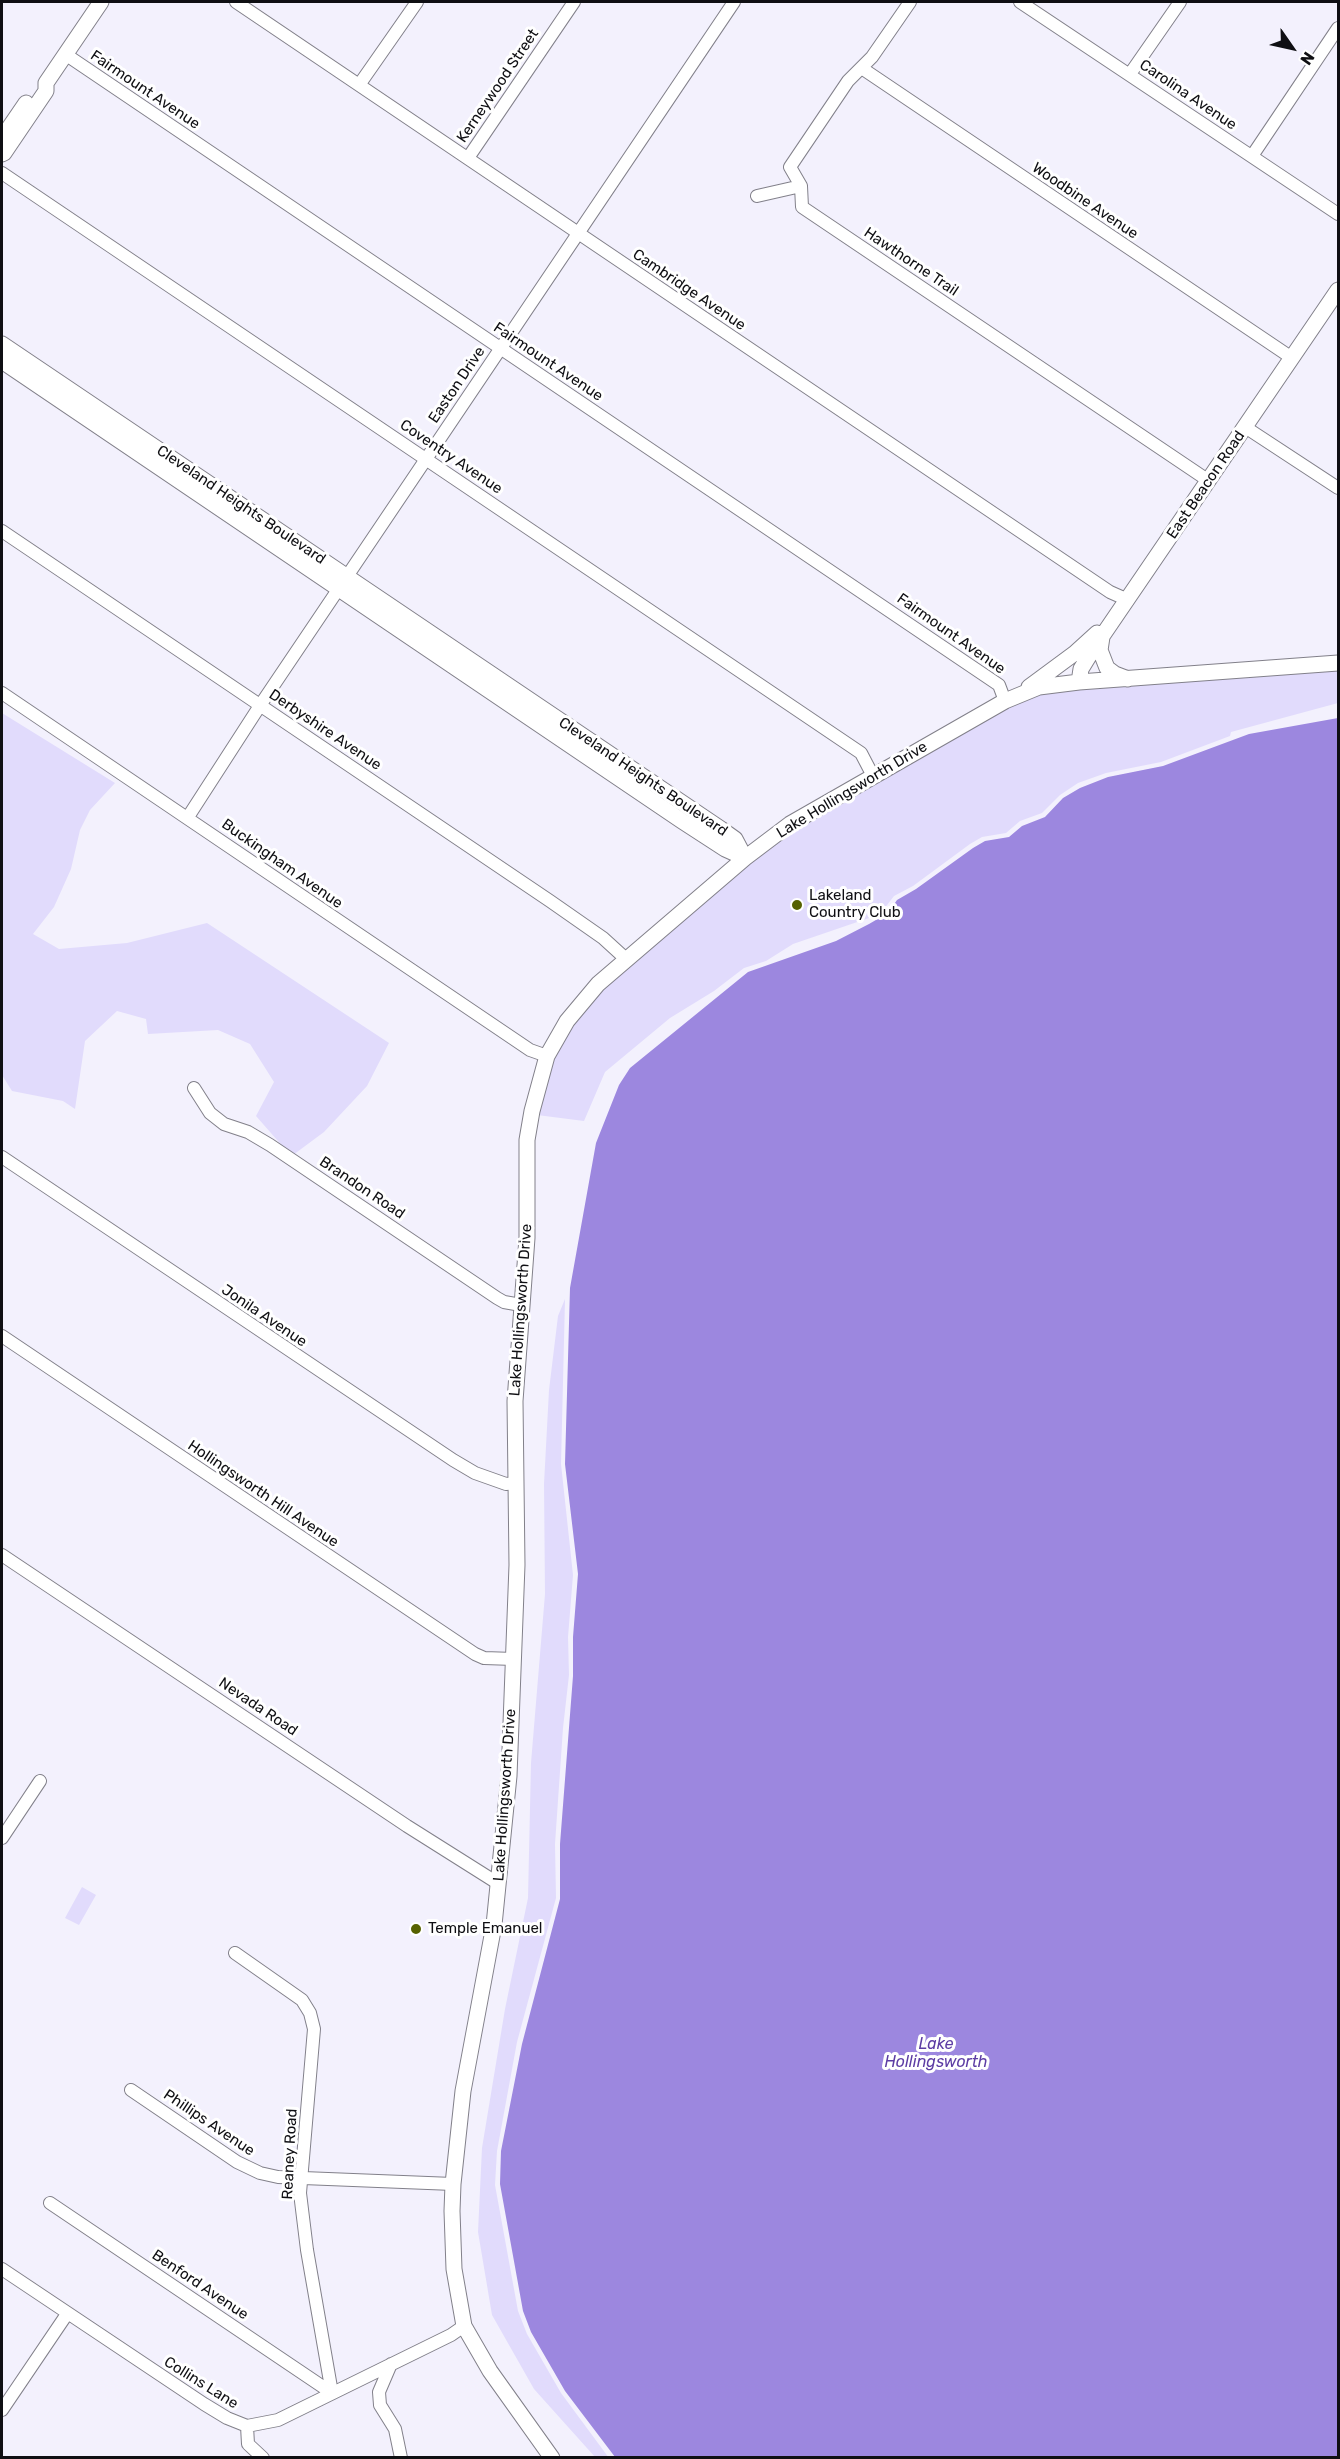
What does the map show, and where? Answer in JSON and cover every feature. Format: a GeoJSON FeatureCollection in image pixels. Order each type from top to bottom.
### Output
{"type":"FeatureCollection","features":[{"type":"Feature","properties":{"kind":"street"},"geometry":{"type":"LineString","coordinates":[[2,154],[46,91],[46,83],[100,2]]}},
{"type":"Feature","properties":{"kind":"street","name":"Cambridge Avenue"},"geometry":{"type":"LineString","coordinates":[[236,2],[255,7],[359,85],[1110,592],[1128,600]]}},
{"type":"Feature","properties":{"kind":"street"},"geometry":{"type":"LineString","coordinates":[[359,85],[417,2]]}},
{"type":"Feature","properties":{"kind":"street","name":"Kerneywood Street"},"geometry":{"type":"LineString","coordinates":[[468,158],[574,2]]}},
{"type":"Feature","properties":{"kind":"street","name":"Easton Drive"},"geometry":{"type":"LineString","coordinates":[[188,817],[261,704],[734,2]]}},
{"type":"Feature","properties":{"kind":"street","name":"Hawthorne Trail"},"geometry":{"type":"LineString","coordinates":[[910,2],[863,69],[848,81],[790,167],[801,186],[802,207],[1209,481]]}},
{"type":"Feature","properties":{"kind":"street","name":"Carolina Avenue"},"geometry":{"type":"LineString","coordinates":[[1020,2],[1338,214]]}},
{"type":"Feature","properties":{"kind":"street"},"geometry":{"type":"LineString","coordinates":[[1130,74],[1180,2]]}},
{"type":"Feature","properties":{"kind":"street"},"geometry":{"type":"LineString","coordinates":[[1252,156],[1338,28]]}},
{"type":"Feature","properties":{"kind":"street","name":"Fairmount Avenue"},"geometry":{"type":"LineString","coordinates":[[65,54],[999,685],[1008,700]]}},
{"type":"Feature","properties":{"kind":"street","name":"Woodbine Avenue"},"geometry":{"type":"LineString","coordinates":[[863,69],[1292,358]]}},
{"type":"Feature","properties":{"kind":"street"},"geometry":{"type":"LineString","coordinates":[[2,138],[38,86],[46,83]]}},
{"type":"Feature","properties":{"kind":"street","name":"Coventry Avenue"},"geometry":{"type":"LineString","coordinates":[[2,173],[861,753],[873,776]]}},
{"type":"Feature","properties":{"kind":"street"},"geometry":{"type":"LineString","coordinates":[[757,196],[801,186]]}},
{"type":"Feature","properties":{"kind":"street","name":"East Beacon Road"},"geometry":{"type":"LineString","coordinates":[[1079,682],[1081,669],[1102,637],[1337,295]]}},
{"type":"Feature","properties":{"kind":"street","name":"Cleveland Heights Boulevard"},"geometry":{"type":"LineString","coordinates":[[2,344],[125,435],[546,720],[735,839],[745,858]]}},
{"type":"Feature","properties":{"kind":"street","name":"Cleveland Heights Boulevard"},"geometry":{"type":"LineString","coordinates":[[2,361],[125,435]]}},
{"type":"Feature","properties":{"kind":"street"},"geometry":{"type":"LineString","coordinates":[[1245,427],[1338,488]]}},
{"type":"Feature","properties":{"kind":"street","name":"Derbyshire Avenue"},"geometry":{"type":"LineString","coordinates":[[2,531],[261,704],[594,932],[614,946],[626,959]]}},
{"type":"Feature","properties":{"kind":"street"},"geometry":{"type":"LineString","coordinates":[[1008,700],[1061,664],[1112,623]]}},
{"type":"Feature","properties":{"kind":"street"},"geometry":{"type":"LineString","coordinates":[[1102,637],[1100,650],[1107,668],[1114,674],[1128,679]]}},
{"type":"Feature","properties":{"kind":"street","name":"Lake Hollingsworth Drive"},"geometry":{"type":"LineString","coordinates":[[552,2457],[490,2371],[464,2326],[454,2269],[453,2184],[463,2091],[494,1925],[509,1776],[517,1565],[515,1401],[527,1238],[527,1140],[532,1111],[555,1039],[579,1005],[598,984],[745,858],[790,824],[1008,700],[1039,687],[1079,682],[1338,663]]}},
{"type":"Feature","properties":{"kind":"street","name":"Buckingham Avenue"},"geometry":{"type":"LineString","coordinates":[[2,693],[530,1050],[548,1056]]}},
{"type":"Feature","properties":{"kind":"street","name":"Brandon Road"},"geometry":{"type":"LineString","coordinates":[[194,1088],[210,1113],[224,1125],[248,1132],[270,1145],[497,1298],[504,1302],[521,1305]]}},
{"type":"Feature","properties":{"kind":"street","name":"Jonila Avenue"},"geometry":{"type":"LineString","coordinates":[[2,1157],[453,1460],[475,1473],[506,1484],[516,1483]]}},
{"type":"Feature","properties":{"kind":"street","name":"Hollingsworth Hill Avenue"},"geometry":{"type":"LineString","coordinates":[[2,1336],[475,1654],[484,1658],[514,1659]]}},
{"type":"Feature","properties":{"kind":"street","name":"Nevada Road"},"geometry":{"type":"LineString","coordinates":[[2,1555],[407,1826],[499,1884]]}},
{"type":"Feature","properties":{"kind":"street"},"geometry":{"type":"LineString","coordinates":[[2,1838],[40,1781]]}},
{"type":"Feature","properties":{"kind":"street","name":"Reaney Road"},"geometry":{"type":"LineString","coordinates":[[236,1953],[302,2000],[310,2013],[314,2029],[300,2193],[307,2250],[332,2393]]}},
{"type":"Feature","properties":{"kind":"street","name":"Phillips Avenue"},"geometry":{"type":"LineString","coordinates":[[131,2090],[248,2168],[278,2177],[453,2184]]}},
{"type":"Feature","properties":{"kind":"street","name":"Benford Avenue"},"geometry":{"type":"LineString","coordinates":[[50,2203],[332,2393]]}},
{"type":"Feature","properties":{"kind":"street","name":"Collins Lane"},"geometry":{"type":"LineString","coordinates":[[2,2269],[204,2404],[227,2418],[247,2426],[278,2420],[451,2335],[464,2326]]}},
{"type":"Feature","properties":{"kind":"street"},"geometry":{"type":"LineString","coordinates":[[2,2410],[67,2314]]}},
{"type":"Feature","properties":{"kind":"street"},"geometry":{"type":"LineString","coordinates":[[391,2364],[379,2392],[380,2405],[395,2429],[401,2457]]}},
{"type":"Feature","properties":{"kind":"street"},"geometry":{"type":"LineString","coordinates":[[247,2426],[248,2444],[263,2457]]}},
{"type":"Feature","properties":{"kind":"shaded area"},"geometry":{"type":"Polygon","coordinates":[[[1338,669],[1338,703],[1231,732],[1230,736],[1161,762],[1106,773],[1078,783],[1060,795],[1042,813],[1020,821],[1006,833],[982,837],[970,844],[913,886],[894,896],[884,909],[869,918],[793,944],[766,961],[744,968],[714,991],[670,1018],[605,1072],[584,1121],[537,1115],[544,1085],[560,1042],[602,988],[746,864],[793,828],[1008,706],[1041,692],[1338,669]]]}},
{"type":"Feature","properties":{"kind":"shaded area"},"geometry":{"type":"Polygon","coordinates":[[[2,713],[115,783],[90,810],[80,830],[71,869],[54,907],[33,934],[59,949],[127,943],[207,923],[389,1043],[367,1086],[324,1132],[293,1155],[256,1116],[274,1082],[250,1044],[218,1030],[148,1034],[146,1019],[117,1011],[85,1041],[75,1109],[63,1101],[12,1091],[2,1075],[2,713]]]}},
{"type":"Feature","properties":{"kind":"shaded area"},"geometry":{"type":"Polygon","coordinates":[[[565,1299],[561,1464],[573,1575],[568,1637],[569,1675],[555,1844],[556,1898],[517,2042],[497,2151],[495,2185],[518,2311],[527,2334],[561,2393],[609,2458],[595,2457],[534,2389],[492,2315],[478,2232],[482,2148],[505,2009],[528,1898],[531,1763],[545,1594],[544,1484],[549,1390],[558,1316],[565,1299]]]}},
{"type":"Feature","properties":{"kind":"shaded area"},"geometry":{"type":"Polygon","coordinates":[[[82,1887],[96,1895],[79,1925],[65,1918],[82,1887]]]}},
{"type":"Feature","properties":{"kind":"water","name":"Lake Hollingsworth"},"geometry":{"type":"Polygon","coordinates":[[[1338,718],[1338,2457],[615,2457],[565,2391],[531,2332],[523,2311],[500,2184],[501,2151],[522,2044],[560,1899],[560,1844],[578,1574],[565,1464],[570,1288],[596,1143],[619,1085],[630,1068],[748,972],[836,941],[869,924],[888,913],[897,900],[973,848],[985,841],[1009,837],[1022,826],[1045,817],[1063,798],[1080,788],[1108,777],[1163,766],[1249,734],[1338,718]]]}},
{"type":"Feature","properties":{"kind":"place","name":"Lakeland Country Club"},"geometry":{"type":"Point","coordinates":[797,905]}},
{"type":"Feature","properties":{"kind":"place","name":"Temple Emanuel"},"geometry":{"type":"Point","coordinates":[416,1929]}}]}
